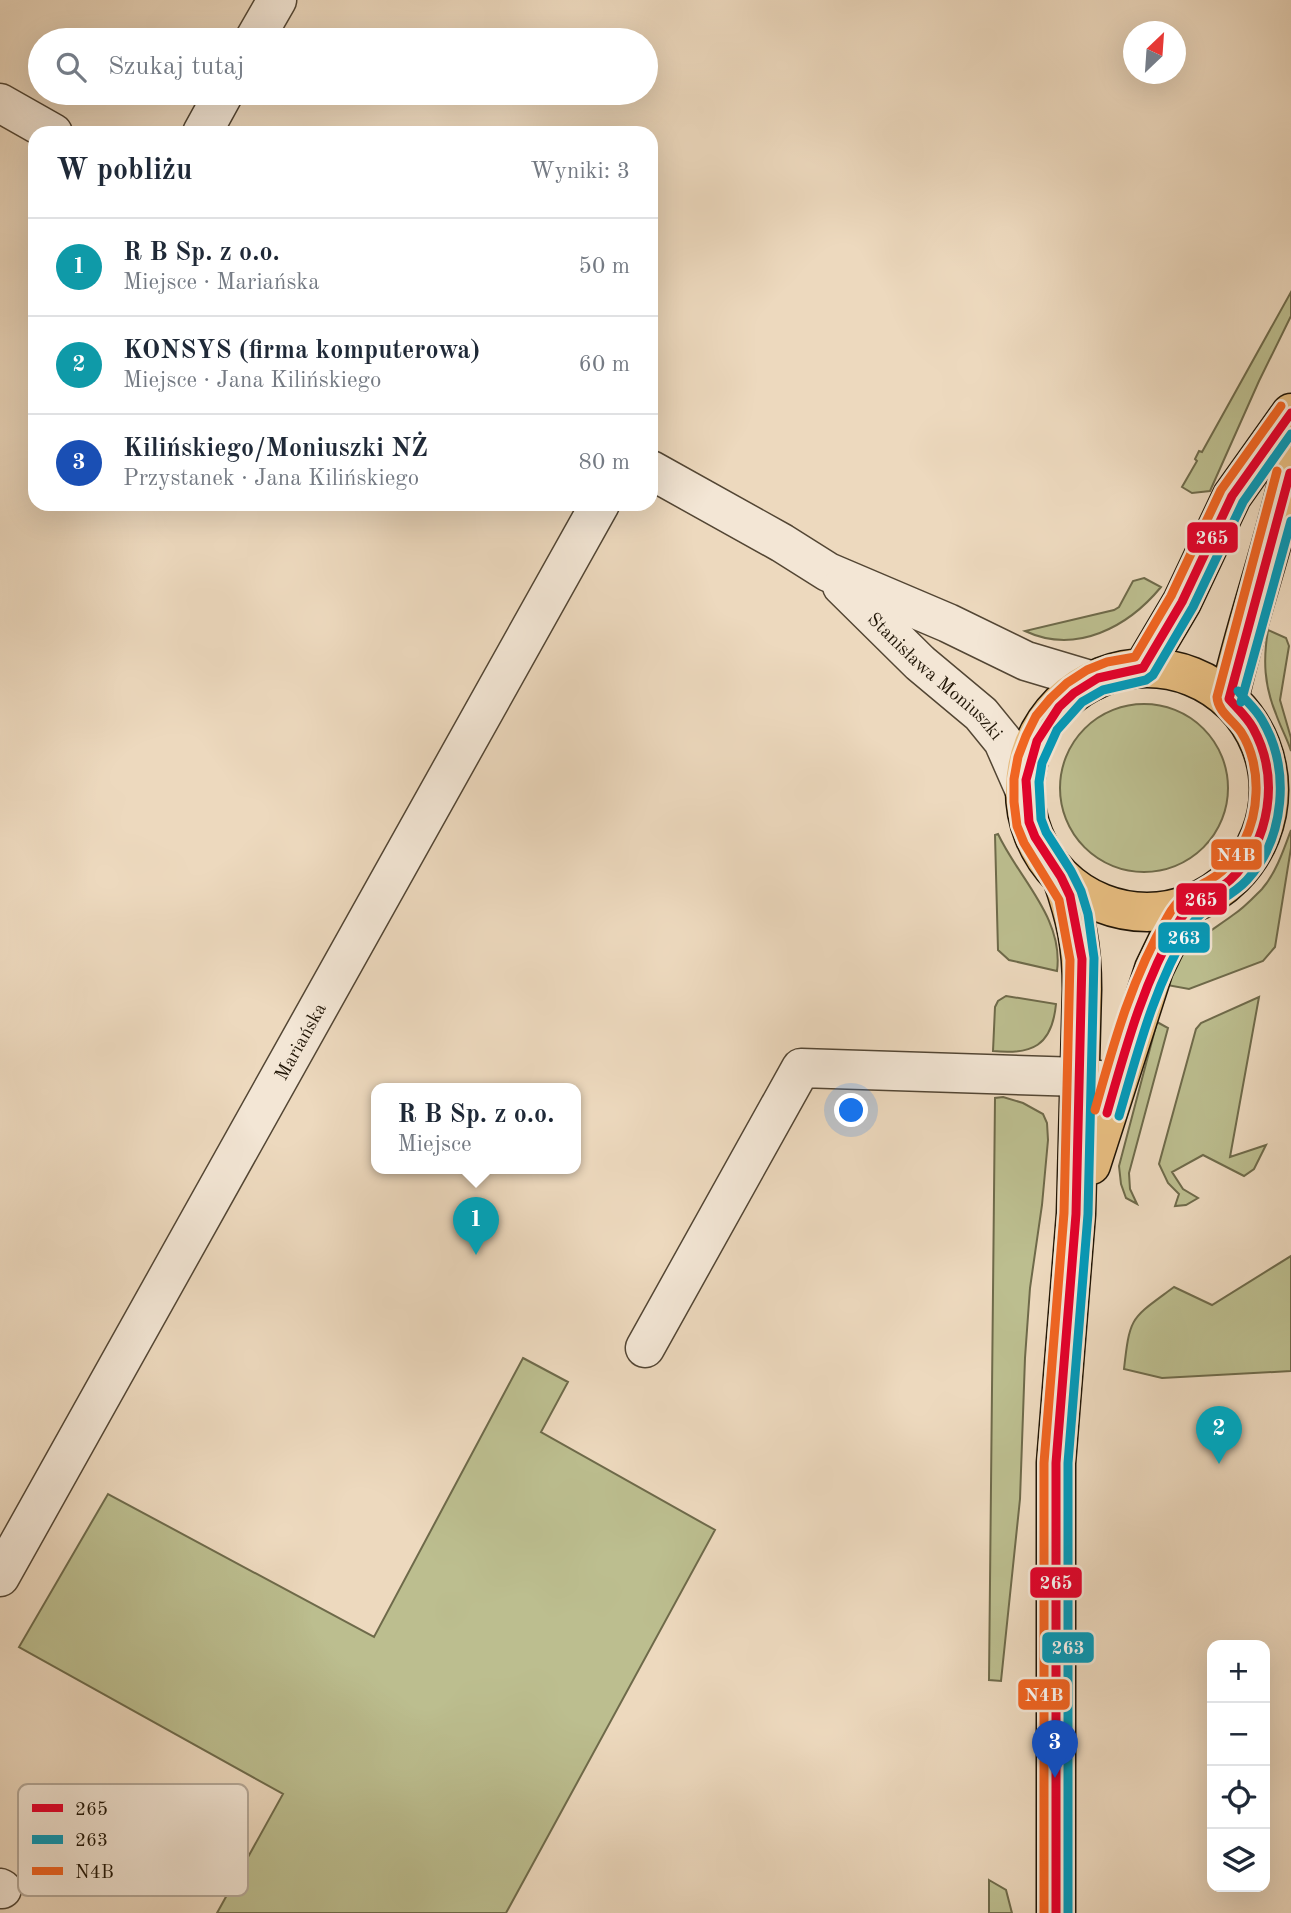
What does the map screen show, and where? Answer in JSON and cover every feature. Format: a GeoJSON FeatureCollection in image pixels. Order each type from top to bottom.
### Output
{"type":"FeatureCollection","features":[{"type":"Feature","properties":{"kind":"main road"},"geometry":{"type":"LineString","coordinates":[[1143,668],[1182,602],[1232,496],[1291,413]]}},
{"type":"Feature","properties":{"kind":"main road"},"geometry":{"type":"LineString","coordinates":[[1229,699],[1252,606],[1281,517],[1291,466]]}},
{"type":"Feature","properties":{"kind":"main road"},"geometry":{"type":"LineString","coordinates":[[1143,668],[1174,671],[1203,681],[1229,699],[1252,726],[1266,759],[1270,795],[1263,830],[1247,862],[1222,887],[1190,905],[1157,912],[1122,910],[1090,898],[1062,878],[1042,852],[1030,823],[1025,792],[1030,758],[1043,726],[1064,700],[1093,681],[1117,672],[1143,668]]}},
{"type":"Feature","properties":{"kind":"main road"},"geometry":{"type":"LineString","coordinates":[[1056,1913],[1056,1463],[1076,1214],[1098,1080],[1077,920],[1062,878]]}},
{"type":"Feature","properties":{"kind":"main road"},"geometry":{"type":"LineString","coordinates":[[1098,1080],[1168,940],[1190,905]]}},
{"type":"Feature","properties":{"kind":"street"},"geometry":{"type":"LineString","coordinates":[[261,28],[277,0]]}},
{"type":"Feature","properties":{"kind":"street"},"geometry":{"type":"LineString","coordinates":[[0,103],[41,126]]}},
{"type":"Feature","properties":{"kind":"street"},"geometry":{"type":"LineString","coordinates":[[206,126],[217,105]]}},
{"type":"Feature","properties":{"kind":"street","name":"Stanisława Moniuszki"},"geometry":{"type":"LineString","coordinates":[[658,474],[782,543],[828,572],[948,623],[1026,661],[1093,681]]}},
{"type":"Feature","properties":{"kind":"street","name":"Mariańska"},"geometry":{"type":"LineString","coordinates":[[0,1577],[596,511]]}},
{"type":"Feature","properties":{"kind":"street","name":"Stanisława Moniuszki"},"geometry":{"type":"LineString","coordinates":[[828,572],[920,663],[981,714],[1003,741],[1025,792]]}},
{"type":"Feature","properties":{"kind":"street"},"geometry":{"type":"LineString","coordinates":[[645,1348],[801,1068],[1098,1080]]}},
{"type":"Feature","properties":{"kind":"green space"},"geometry":{"type":"Polygon","coordinates":[[[1291,292],[1291,316],[1210,491],[1192,493],[1182,487],[1197,461],[1195,459],[1199,451],[1202,452],[1291,292]]]}},
{"type":"Feature","properties":{"kind":"green space"},"geometry":{"type":"Polygon","coordinates":[[[1144,578],[1161,587],[1133,614],[1100,633],[1063,640],[1044,638],[1025,631],[1114,610],[1119,607],[1133,581],[1144,578]]]}},
{"type":"Feature","properties":{"kind":"green space"},"geometry":{"type":"Polygon","coordinates":[[[1268,630],[1286,638],[1289,646],[1280,700],[1291,738],[1291,751],[1267,683],[1265,652],[1268,630]]]}},
{"type":"Feature","properties":{"kind":"green space"},"geometry":{"type":"Polygon","coordinates":[[[1144,704],[1176,711],[1191,718],[1203,729],[1214,741],[1221,756],[1228,788],[1221,820],[1214,835],[1203,847],[1191,858],[1176,865],[1144,872],[1112,865],[1097,858],[1085,847],[1074,835],[1067,820],[1060,788],[1067,756],[1074,741],[1085,729],[1097,718],[1112,711],[1144,704]]]}},
{"type":"Feature","properties":{"kind":"green space"},"geometry":{"type":"Polygon","coordinates":[[[1291,830],[1291,848],[1275,947],[1263,961],[1189,989],[1167,985],[1184,953],[1241,909],[1267,883],[1291,830]]]}},
{"type":"Feature","properties":{"kind":"green space"},"geometry":{"type":"Polygon","coordinates":[[[998,834],[1047,916],[1054,934],[1057,971],[1009,960],[998,950],[995,835],[998,834]]]}},
{"type":"Feature","properties":{"kind":"green space"},"geometry":{"type":"Polygon","coordinates":[[[1006,996],[1056,1004],[1050,1030],[1038,1045],[1019,1051],[993,1051],[995,1007],[998,1001],[1006,996]]]}},
{"type":"Feature","properties":{"kind":"green space"},"geometry":{"type":"Polygon","coordinates":[[[1259,997],[1230,1157],[1266,1145],[1254,1169],[1244,1176],[1203,1155],[1172,1172],[1183,1189],[1198,1198],[1186,1205],[1175,1206],[1179,1194],[1168,1183],[1159,1164],[1196,1029],[1201,1023],[1259,997]]]}},
{"type":"Feature","properties":{"kind":"green space"},"geometry":{"type":"Polygon","coordinates":[[[1157,1022],[1168,1028],[1129,1173],[1130,1189],[1137,1204],[1126,1198],[1119,1166],[1157,1022]]]}},
{"type":"Feature","properties":{"kind":"green space"},"geometry":{"type":"Polygon","coordinates":[[[1003,1097],[1023,1103],[1043,1114],[1047,1123],[1048,1140],[1030,1288],[1020,1499],[1001,1681],[989,1680],[995,1098],[1003,1097]]]}},
{"type":"Feature","properties":{"kind":"green space"},"geometry":{"type":"Polygon","coordinates":[[[1291,1256],[1291,1371],[1162,1378],[1124,1369],[1128,1338],[1135,1320],[1174,1287],[1212,1305],[1291,1256]]]}},
{"type":"Feature","properties":{"kind":"green space"},"geometry":{"type":"Polygon","coordinates":[[[523,1358],[568,1382],[541,1432],[715,1530],[506,1913],[217,1913],[226,1896],[248,1896],[248,1857],[283,1794],[19,1647],[108,1494],[374,1637],[523,1358]]]}},
{"type":"Feature","properties":{"kind":"green space"},"geometry":{"type":"Polygon","coordinates":[[[989,1880],[1006,1890],[1012,1913],[989,1913],[989,1880]]]}},
{"type":"Feature","properties":{"kind":"transit line","name":"N4B"},"geometry":{"type":"LineString","coordinates":[[1044,1913],[1044,1463],[1064,1213],[1070,960],[1059,900],[1024,843],[1017,826],[1014,779],[1026,736],[1036,716],[1051,698],[1087,670],[1107,662],[1135,657],[1171,596],[1221,490],[1281,406]]}},
{"type":"Feature","properties":{"kind":"transit line","name":"265"},"geometry":{"type":"LineString","coordinates":[[1143,668],[1182,602],[1232,496],[1291,413]]}},
{"type":"Feature","properties":{"kind":"transit line","name":"263"},"geometry":{"type":"LineString","coordinates":[[1068,1913],[1068,1463],[1088,1214],[1094,958],[1088,914],[1081,891],[1041,819],[1039,782],[1042,763],[1057,730],[1082,702],[1103,690],[1146,680],[1153,675],[1193,607],[1243,502],[1291,434]]}},
{"type":"Feature","properties":{"kind":"transit line","name":"N4B"},"geometry":{"type":"LineString","coordinates":[[1095,1110],[1125,1010],[1155,939],[1177,903],[1230,863],[1244,842],[1253,818],[1256,785],[1251,753],[1241,732],[1220,707],[1217,697],[1277,471]]}},
{"type":"Feature","properties":{"kind":"transit line","name":"265"},"geometry":{"type":"LineString","coordinates":[[1229,699],[1290,473]]}},
{"type":"Feature","properties":{"kind":"transit line","name":"263"},"geometry":{"type":"LineString","coordinates":[[1241,702],[1291,521]]}},
{"type":"Feature","properties":{"kind":"transit line","name":"265"},"geometry":{"type":"LineString","coordinates":[[1056,1913],[1056,1463],[1076,1214],[1082,959],[1070,896],[1029,822],[1026,780],[1037,741],[1059,707],[1074,693],[1098,678],[1143,668]]}},
{"type":"Feature","properties":{"kind":"transit line","name":"263"},"geometry":{"type":"LineString","coordinates":[[1119,1116],[1148,1019],[1177,949],[1195,919],[1247,880],[1260,863],[1276,824],[1280,803],[1277,760],[1262,720],[1238,691]]}},
{"type":"Feature","properties":{"kind":"transit line","name":"265"},"geometry":{"type":"LineString","coordinates":[[1107,1113],[1145,992],[1178,923],[1196,903],[1230,880],[1255,847],[1262,828],[1267,808],[1267,767],[1251,724],[1229,699]]}},
{"type":"Feature","properties":{"kind":"place","name":"R B Sp. z o.o."},"geometry":{"type":"Point","coordinates":[476,1255]}},
{"type":"Feature","properties":{"kind":"place","name":"KONSYS (firma komputerowa)"},"geometry":{"type":"Point","coordinates":[1219,1464]}},
{"type":"Feature","properties":{"kind":"place","name":"Kilińskiego/Moniuszki NŻ"},"geometry":{"type":"Point","coordinates":[1055,1778]}}]}
